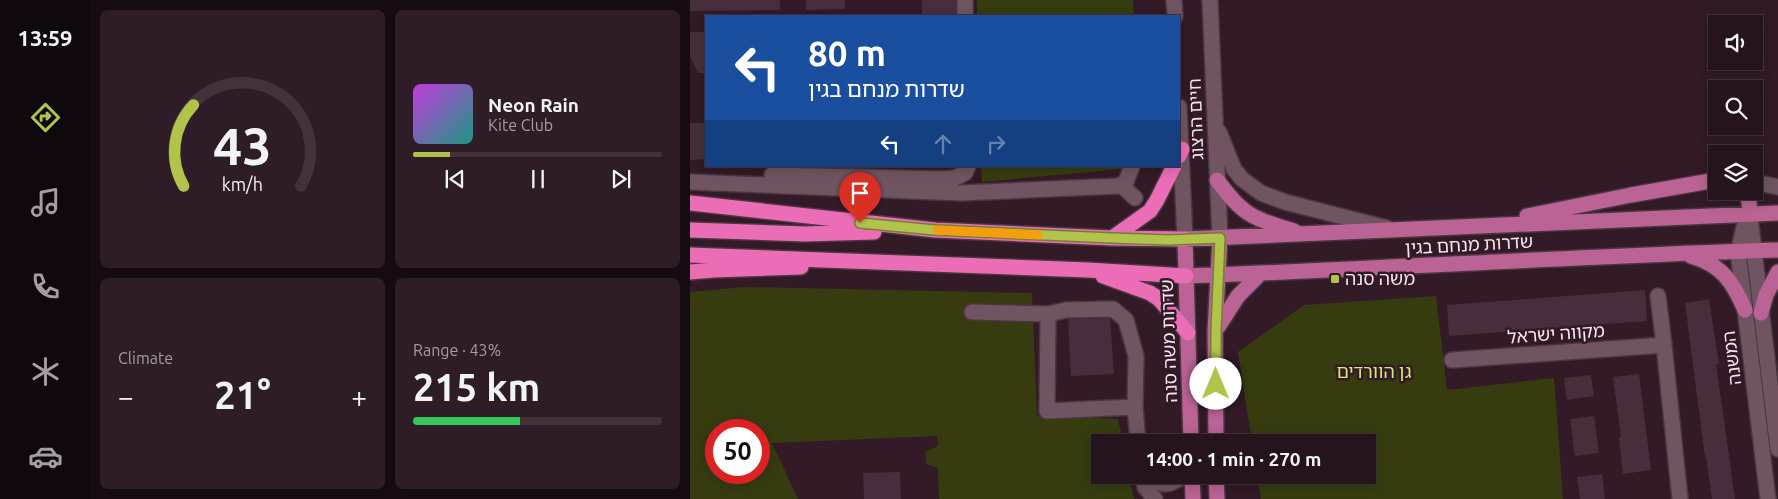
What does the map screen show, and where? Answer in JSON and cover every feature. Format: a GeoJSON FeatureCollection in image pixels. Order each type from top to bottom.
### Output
{"type":"FeatureCollection","features":[{"type":"Feature","properties":{"kind":"highway"},"geometry":{"type":"LineString","coordinates":[[1112,238],[1150,211],[1174,167]]}},
{"type":"Feature","properties":{"kind":"highway"},"geometry":{"type":"LineString","coordinates":[[690,203],[935,230],[1112,238],[1185,239]]}},
{"type":"Feature","properties":{"kind":"highway"},"geometry":{"type":"LineString","coordinates":[[690,230],[805,234],[935,230]]}},
{"type":"Feature","properties":{"kind":"highway"},"geometry":{"type":"LineString","coordinates":[[690,255],[755,262],[915,263],[1186,276]]}},
{"type":"Feature","properties":{"kind":"highway"},"geometry":{"type":"LineString","coordinates":[[690,272],[755,262]]}},
{"type":"Feature","properties":{"kind":"highway"},"geometry":{"type":"LineString","coordinates":[[1088,270],[1150,293],[1159,299],[1188,333]]}},
{"type":"Feature","properties":{"kind":"main road"},"geometry":{"type":"LineString","coordinates":[[1217,180],[1247,213],[1303,234]]}},
{"type":"Feature","properties":{"kind":"main road"},"geometry":{"type":"LineString","coordinates":[[1489,225],[1580,204],[1708,181]]}},
{"type":"Feature","properties":{"kind":"main road"},"geometry":{"type":"LineString","coordinates":[[1748,200],[1750,214]]}},
{"type":"Feature","properties":{"kind":"main road","name":"שדרות מנחם בגין"},"geometry":{"type":"LineString","coordinates":[[1185,239],[1778,213]]}},
{"type":"Feature","properties":{"kind":"main road"},"geometry":{"type":"LineString","coordinates":[[1216,434],[1216,331],[1220,238]]}},
{"type":"Feature","properties":{"kind":"main road","name":"שדרות משה סנה"},"geometry":{"type":"LineString","coordinates":[[1185,239],[1191,434]]}},
{"type":"Feature","properties":{"kind":"main road","name":"שדרות מנחם בגין"},"geometry":{"type":"LineString","coordinates":[[1186,276],[1778,250]]}},
{"type":"Feature","properties":{"kind":"main road"},"geometry":{"type":"LineString","coordinates":[[1680,253],[1704,260],[1724,273],[1738,292],[1745,310]]}},
{"type":"Feature","properties":{"kind":"main road"},"geometry":{"type":"LineString","coordinates":[[1761,313],[1766,295],[1778,272]]}},
{"type":"Feature","properties":{"kind":"main road"},"geometry":{"type":"LineString","coordinates":[[1216,331],[1234,300],[1260,274]]}},
{"type":"Feature","properties":{"kind":"main road"},"geometry":{"type":"LineString","coordinates":[[1192,484],[1193,499]]}},
{"type":"Feature","properties":{"kind":"main road"},"geometry":{"type":"LineString","coordinates":[[1216,484],[1217,499]]}},
{"type":"Feature","properties":{"kind":"street"},"geometry":{"type":"LineString","coordinates":[[965,0],[965,15]]}},
{"type":"Feature","properties":{"kind":"street"},"geometry":{"type":"LineString","coordinates":[[1174,0],[1175,15]]}},
{"type":"Feature","properties":{"kind":"street","name":"חיים הרצוג"},"geometry":{"type":"LineString","coordinates":[[1210,0],[1220,238]]}},
{"type":"Feature","properties":{"kind":"street"},"geometry":{"type":"LineString","coordinates":[[1215,122],[1234,169],[1242,179],[1261,193],[1285,202],[1392,230]]}},
{"type":"Feature","properties":{"kind":"street","name":"חיים הרצוג"},"geometry":{"type":"LineString","coordinates":[[1180,152],[1185,239]]}},
{"type":"Feature","properties":{"kind":"street"},"geometry":{"type":"LineString","coordinates":[[690,172],[724,175],[956,178],[965,172],[968,167]]}},
{"type":"Feature","properties":{"kind":"street"},"geometry":{"type":"LineString","coordinates":[[690,182],[962,194],[1121,185],[1130,176],[1132,167]]}},
{"type":"Feature","properties":{"kind":"street"},"geometry":{"type":"LineString","coordinates":[[1763,184],[1778,187]]}},
{"type":"Feature","properties":{"kind":"street"},"geometry":{"type":"LineString","coordinates":[[1121,185],[1135,198]]}},
{"type":"Feature","properties":{"kind":"street","name":"המשנה"},"geometry":{"type":"LineString","coordinates":[[1750,214],[1744,227],[1746,251],[1745,310],[1768,499]]}},
{"type":"Feature","properties":{"kind":"street","name":"המשנה"},"geometry":{"type":"LineString","coordinates":[[1746,251],[1761,313],[1778,449]]}},
{"type":"Feature","properties":{"kind":"street"},"geometry":{"type":"LineString","coordinates":[[1658,296],[1680,499]]}},
{"type":"Feature","properties":{"kind":"street"},"geometry":{"type":"LineString","coordinates":[[972,312],[1048,314],[1066,310],[1113,309],[1126,320],[1136,356],[1135,407],[1137,434]]}},
{"type":"Feature","properties":{"kind":"street"},"geometry":{"type":"LineString","coordinates":[[1048,314],[1047,411],[1135,407]]}},
{"type":"Feature","properties":{"kind":"street","name":"מקווה ישראל"},"geometry":{"type":"LineString","coordinates":[[1452,360],[1664,345]]}},
{"type":"Feature","properties":{"kind":"street"},"geometry":{"type":"LineString","coordinates":[[1145,484],[1145,487],[1156,499]]}},
{"type":"Feature","properties":{"kind":"green space"},"geometry":{"type":"Polygon","coordinates":[[[977,0],[1133,0],[1134,15],[977,15],[977,0]]]}},
{"type":"Feature","properties":{"kind":"green space"},"geometry":{"type":"Polygon","coordinates":[[[981,167],[1123,167],[1122,169],[982,182],[981,167]]]}},
{"type":"Feature","properties":{"kind":"green space"},"geometry":{"type":"Polygon","coordinates":[[[745,287],[1032,293],[1037,416],[1118,419],[1121,434],[1091,434],[1091,484],[1131,484],[1134,499],[939,499],[938,468],[926,464],[925,452],[938,446],[937,436],[772,443],[798,499],[690,499],[690,292],[745,287]]]}},
{"type":"Feature","properties":{"kind":"green space","name":"גן הוורדים"},"geometry":{"type":"Polygon","coordinates":[[[1436,296],[1447,390],[1554,378],[1563,499],[1261,499],[1258,484],[1376,484],[1376,434],[1251,434],[1238,352],[1304,305],[1436,296]]]}},
{"type":"Feature","properties":{"kind":"building"},"geometry":{"type":"Polygon","coordinates":[[[690,0],[780,0],[780,10],[690,11],[690,0]]]}},
{"type":"Feature","properties":{"kind":"building"},"geometry":{"type":"Polygon","coordinates":[[[806,0],[845,0],[845,9],[806,10],[806,0]]]}},
{"type":"Feature","properties":{"kind":"building"},"geometry":{"type":"Polygon","coordinates":[[[922,0],[956,0],[956,15],[922,15],[922,0]]]}},
{"type":"Feature","properties":{"kind":"building"},"geometry":{"type":"Polygon","coordinates":[[[690,32],[705,32],[705,73],[698,73],[690,56],[690,32]]]}},
{"type":"Feature","properties":{"kind":"building"},"geometry":{"type":"Polygon","coordinates":[[[690,123],[705,123],[705,159],[690,160],[690,123]]]}},
{"type":"Feature","properties":{"kind":"building"},"geometry":{"type":"Polygon","coordinates":[[[1645,290],[1647,321],[1449,336],[1447,305],[1645,290]]]}},
{"type":"Feature","properties":{"kind":"building"},"geometry":{"type":"Polygon","coordinates":[[[1709,299],[1719,364],[1716,364],[1735,499],[1712,499],[1705,457],[1685,303],[1709,299]]]}},
{"type":"Feature","properties":{"kind":"building"},"geometry":{"type":"Polygon","coordinates":[[[1110,318],[1114,374],[1071,376],[1068,319],[1110,318]]]}},
{"type":"Feature","properties":{"kind":"building"},"geometry":{"type":"Polygon","coordinates":[[[1639,374],[1651,470],[1623,474],[1619,437],[1621,437],[1613,377],[1639,374]]]}},
{"type":"Feature","properties":{"kind":"building"},"geometry":{"type":"Polygon","coordinates":[[[1591,375],[1594,396],[1567,400],[1564,378],[1591,375]]]}},
{"type":"Feature","properties":{"kind":"building"},"geometry":{"type":"Polygon","coordinates":[[[1594,416],[1599,453],[1575,456],[1570,419],[1594,416]]]}},
{"type":"Feature","properties":{"kind":"building"},"geometry":{"type":"Polygon","coordinates":[[[900,472],[901,499],[864,499],[863,473],[900,472]]]}},
{"type":"Feature","properties":{"kind":"building"},"geometry":{"type":"Polygon","coordinates":[[[1602,474],[1605,499],[1580,499],[1577,477],[1602,474]]]}},
{"type":"Feature","properties":{"kind":"slow traffic"},"geometry":{"type":"LineString","coordinates":[[937,230],[1038,235]]}},
{"type":"Feature","properties":{"kind":"place","name":"משה סנה"},"geometry":{"type":"Point","coordinates":[1335,279]}},
{"type":"Feature","properties":{"kind":"route"},"geometry":{"type":"LineString","coordinates":[[860,223],[935,230],[1112,238],[1168,240],[1220,238],[1216,384]]}}]}
